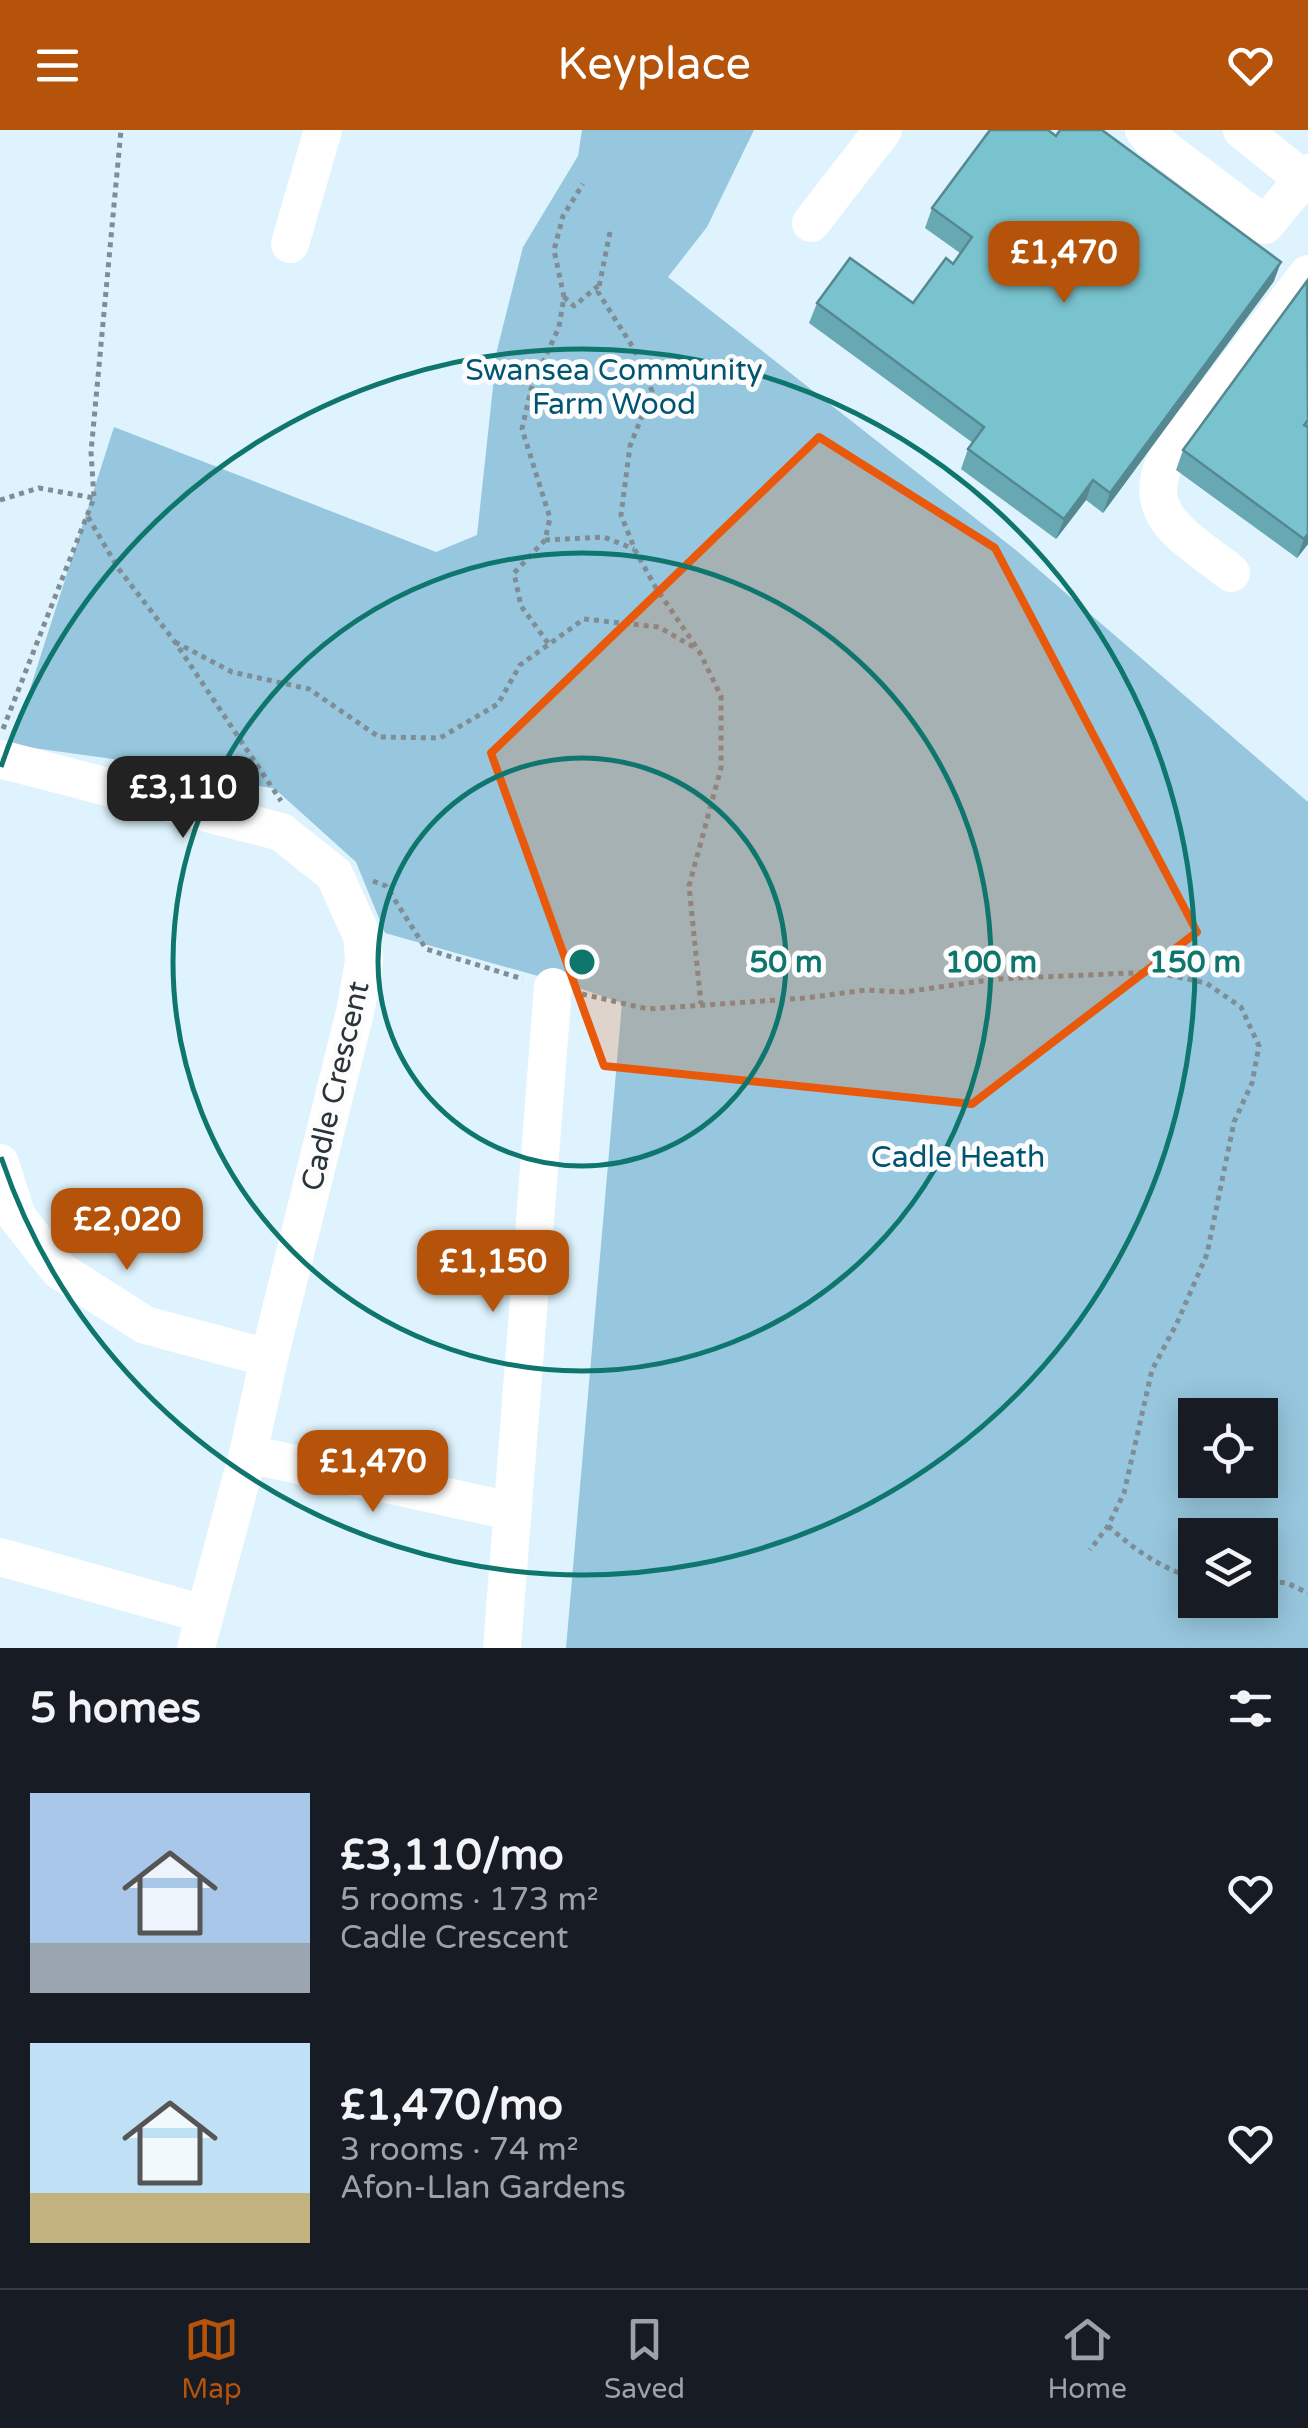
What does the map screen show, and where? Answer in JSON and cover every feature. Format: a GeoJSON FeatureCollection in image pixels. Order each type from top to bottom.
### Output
{"type":"FeatureCollection","features":[{"type":"Feature","properties":{"kind":"street"},"geometry":{"type":"LineString","coordinates":[[290,244],[322,130]]}},
{"type":"Feature","properties":{"kind":"street"},"geometry":{"type":"LineString","coordinates":[[811,222],[883,130]]}},
{"type":"Feature","properties":{"kind":"street"},"geometry":{"type":"LineString","coordinates":[[1144,130],[1265,225],[1305,176],[1242,130]]}},
{"type":"Feature","properties":{"kind":"street"},"geometry":{"type":"LineString","coordinates":[[1231,573],[1165,518],[1158,498],[1158,476],[1167,457],[1308,274]]}},
{"type":"Feature","properties":{"kind":"street","name":"Cadle Crescent"},"geometry":{"type":"LineString","coordinates":[[1,744],[280,832],[334,874],[362,936],[364,961],[356,1008],[248,1454],[200,1631]]}},
{"type":"Feature","properties":{"kind":"street"},"geometry":{"type":"LineString","coordinates":[[502,1648],[553,987]]}},
{"type":"Feature","properties":{"kind":"street"},"geometry":{"type":"LineString","coordinates":[[0,1163],[18,1216],[60,1270],[145,1325],[269,1358]]}},
{"type":"Feature","properties":{"kind":"street"},"geometry":{"type":"LineString","coordinates":[[248,1454],[511,1510]]}},
{"type":"Feature","properties":{"kind":"street"},"geometry":{"type":"LineString","coordinates":[[0,1557],[200,1631]]}},
{"type":"Feature","properties":{"kind":"path"},"geometry":{"type":"LineString","coordinates":[[1,744],[94,498],[91,452],[121,130]]}},
{"type":"Feature","properties":{"kind":"path"},"geometry":{"type":"LineString","coordinates":[[548,643],[522,606],[514,573],[545,540],[550,518],[522,429],[531,389],[559,328],[564,297],[554,250],[562,216],[584,184]]}},
{"type":"Feature","properties":{"kind":"path"},"geometry":{"type":"LineString","coordinates":[[610,232],[598,292],[634,349],[652,391],[630,446],[621,516],[635,550],[700,650],[720,696],[722,768],[690,886],[700,1004]]}},
{"type":"Feature","properties":{"kind":"path"},"geometry":{"type":"LineString","coordinates":[[564,297],[574,306],[600,284]]}},
{"type":"Feature","properties":{"kind":"path"},"geometry":{"type":"LineString","coordinates":[[0,500],[39,488],[94,498]]}},
{"type":"Feature","properties":{"kind":"path"},"geometry":{"type":"LineString","coordinates":[[87,516],[118,568],[175,642],[275,789]]}},
{"type":"Feature","properties":{"kind":"path"},"geometry":{"type":"LineString","coordinates":[[545,540],[604,537],[635,550]]}},
{"type":"Feature","properties":{"kind":"path"},"geometry":{"type":"LineString","coordinates":[[175,642],[232,672],[310,689],[379,737],[424,738],[440,738],[498,704],[520,666],[584,619],[659,626],[700,650]]}},
{"type":"Feature","properties":{"kind":"path"},"geometry":{"type":"LineString","coordinates":[[334,874],[362,877],[386,886],[426,949],[553,987],[648,1009],[866,990],[904,992],[1013,978],[1154,972],[1206,983],[1240,1007],[1259,1046],[1252,1084],[1234,1122],[1214,1208],[1208,1254],[1152,1370],[1124,1493],[1108,1526],[1090,1550]]}},
{"type":"Feature","properties":{"kind":"path"},"geometry":{"type":"LineString","coordinates":[[1108,1526],[1131,1547],[1178,1573]]}},
{"type":"Feature","properties":{"kind":"path"},"geometry":{"type":"LineString","coordinates":[[1278,1582],[1308,1594]]}},
{"type":"Feature","properties":{"kind":"highlighted area"},"geometry":{"type":"Polygon","coordinates":[[[819,437],[995,548],[1197,932],[972,1104],[604,1066],[491,753],[819,437]]]}},
{"type":"Feature","properties":{"kind":"green space","name":"Cadle Heath"},"geometry":{"type":"Polygon","coordinates":[[[582,130],[754,130],[707,227],[668,277],[1017,551],[1308,802],[1308,1648],[566,1648],[622,1003],[385,933],[356,862],[275,789],[163,766],[12,745],[114,427],[436,552],[477,535],[497,350],[523,247],[578,156],[582,130]]]}},
{"type":"Feature","properties":{"kind":"building"},"geometry":{"type":"Polygon","coordinates":[[[990,130],[1048,130],[1056,136],[1060,130],[1102,130],[1281,262],[1110,493],[1093,480],[1064,519],[968,449],[984,427],[817,303],[850,258],[913,303],[946,258],[953,264],[972,237],[932,208],[990,130]]]}},
{"type":"Feature","properties":{"kind":"building"},"geometry":{"type":"Polygon","coordinates":[[[1307,281],[1308,420],[1304,425],[1308,427],[1308,534],[1304,539],[1183,450],[1307,281]]]}},
{"type":"Feature","properties":{"kind":"park label","name":"Swansea Community Farm Wood"},"geometry":{"type":"Point","coordinates":[614,387]}}]}
